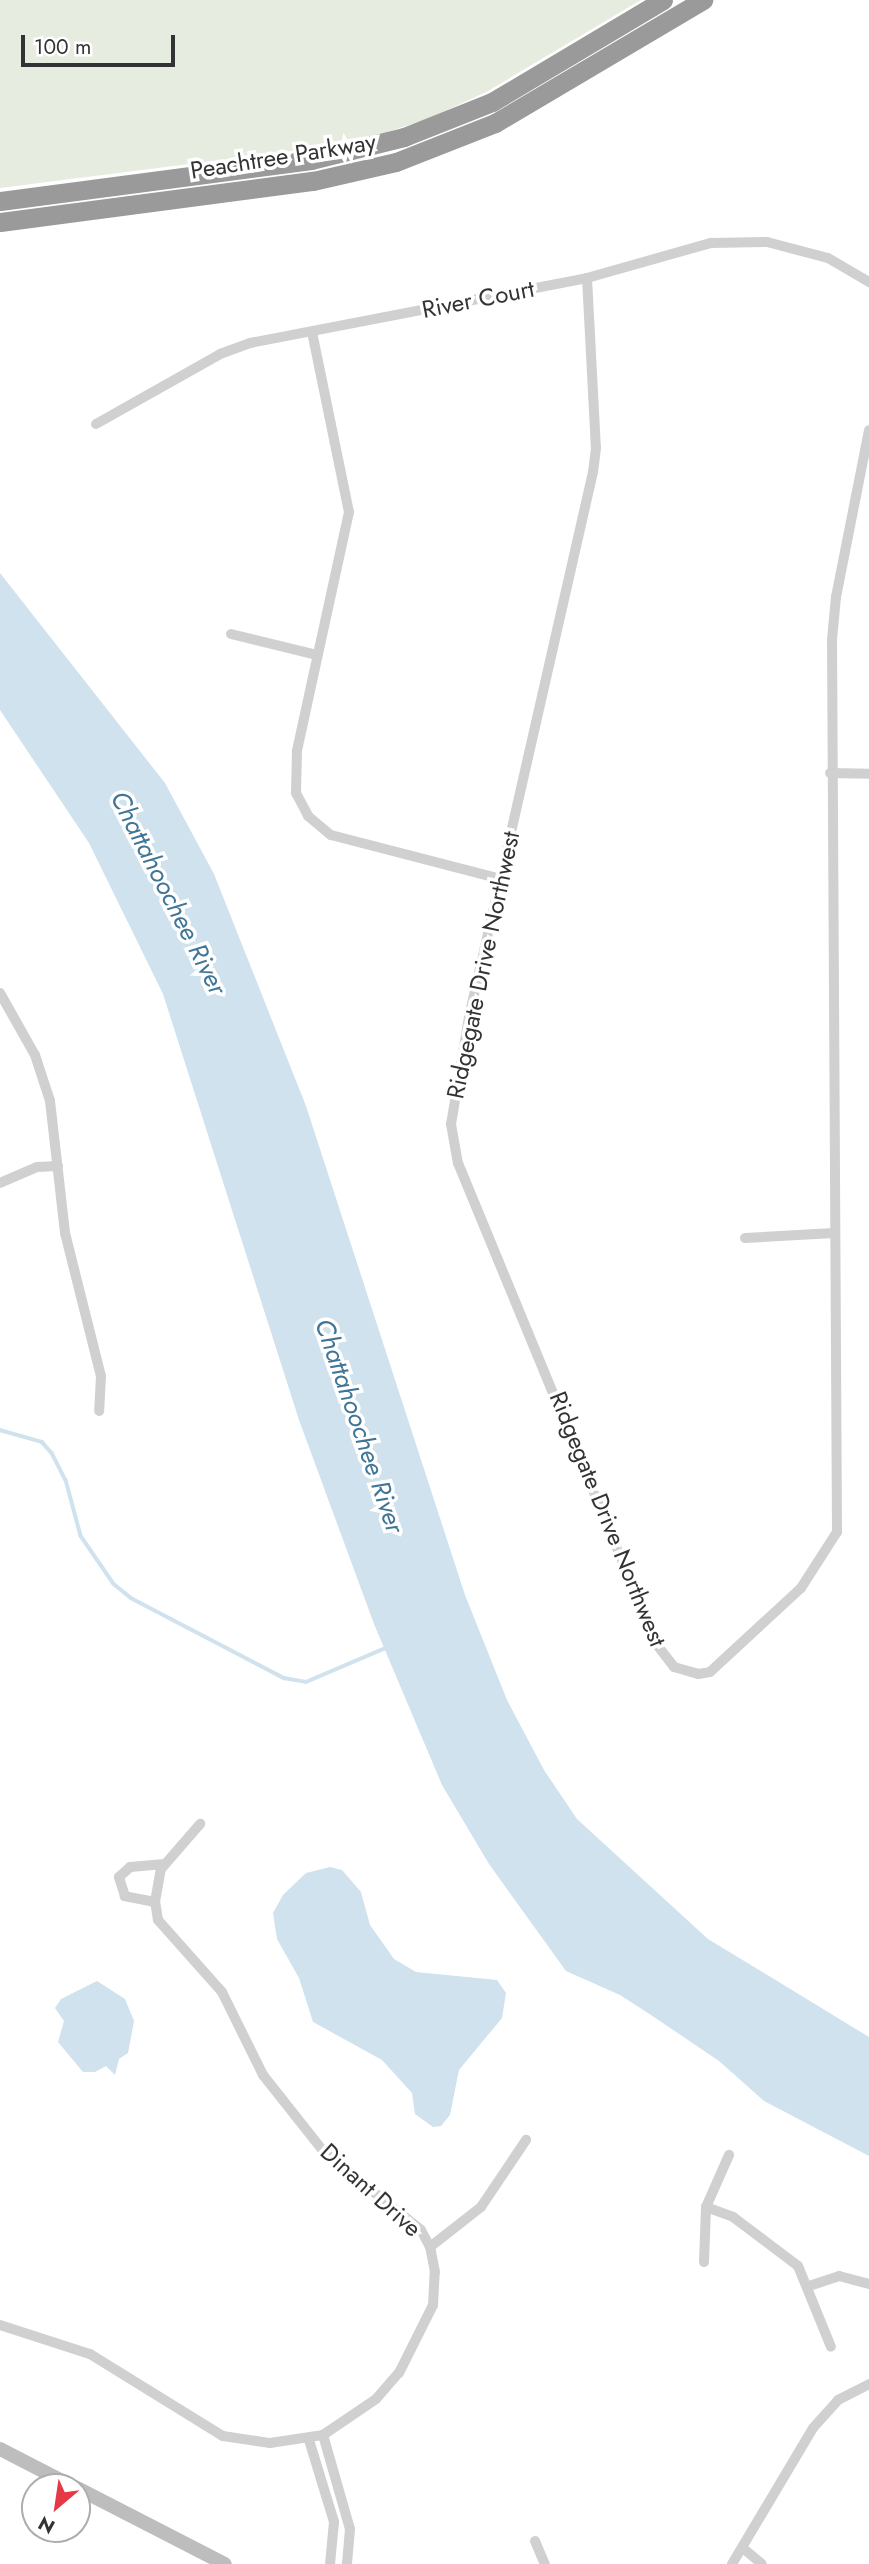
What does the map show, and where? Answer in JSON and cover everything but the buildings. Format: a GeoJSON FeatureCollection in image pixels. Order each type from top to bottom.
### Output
{"type":"FeatureCollection","features":[{"type":"Feature","properties":{"kind":"highway","name":"Peachtree Parkway"},"geometry":{"type":"LineString","coordinates":[[0,201],[300,162],[404,137],[492,102],[663,0]]}},
{"type":"Feature","properties":{"kind":"highway","name":"Peachtree Parkway"},"geometry":{"type":"LineString","coordinates":[[0,222],[313,181],[409,158],[520,110],[703,0]]}},
{"type":"Feature","properties":{"kind":"main road"},"geometry":{"type":"LineString","coordinates":[[0,2449],[47,2473]]}},
{"type":"Feature","properties":{"kind":"main road"},"geometry":{"type":"LineString","coordinates":[[91,2496],[225,2564]]}},
{"type":"Feature","properties":{"kind":"street","name":"River Court"},"geometry":{"type":"LineString","coordinates":[[96,424],[220,355],[250,343],[587,278],[711,243],[767,242],[828,258],[869,282]]}},
{"type":"Feature","properties":{"kind":"street","name":"Ridgegate Drive Northwest"},"geometry":{"type":"LineString","coordinates":[[587,278],[596,448],[453,1093],[451,1124],[458,1163],[657,1645],[674,1667],[710,1672],[801,1588],[837,1532],[830,773],[836,597],[869,430]]}},
{"type":"Feature","properties":{"kind":"street"},"geometry":{"type":"LineString","coordinates":[[312,332],[349,512],[296,751],[296,793],[308,816],[331,835],[348,842],[501,879]]}},
{"type":"Feature","properties":{"kind":"street"},"geometry":{"type":"LineString","coordinates":[[231,634],[317,655]]}},
{"type":"Feature","properties":{"kind":"street"},"geometry":{"type":"LineString","coordinates":[[830,773],[869,774]]}},
{"type":"Feature","properties":{"kind":"street"},"geometry":{"type":"LineString","coordinates":[[0,993],[44,1077],[69,1251],[101,1376],[99,1411]]}},
{"type":"Feature","properties":{"kind":"street"},"geometry":{"type":"LineString","coordinates":[[0,1182],[37,1167],[58,1166]]}},
{"type":"Feature","properties":{"kind":"street"},"geometry":{"type":"LineString","coordinates":[[745,1238],[834,1233]]}},
{"type":"Feature","properties":{"kind":"street"},"geometry":{"type":"LineString","coordinates":[[165,1864],[130,1867],[119,1877],[125,1896],[155,1902],[165,1864],[200,1824]]}},
{"type":"Feature","properties":{"kind":"street","name":"Dinant Drive"},"geometry":{"type":"LineString","coordinates":[[0,2325],[90,2354],[223,2436],[270,2444],[309,2440],[323,2435],[376,2399],[399,2373],[433,2305],[430,2247],[421,2230],[324,2152],[263,2076],[222,1992],[158,1920],[155,1902]]}},
{"type":"Feature","properties":{"kind":"street"},"geometry":{"type":"LineString","coordinates":[[430,2247],[481,2207],[526,2140]]}},
{"type":"Feature","properties":{"kind":"street"},"geometry":{"type":"LineString","coordinates":[[704,2262],[706,2207],[729,2155]]}},
{"type":"Feature","properties":{"kind":"street"},"geometry":{"type":"LineString","coordinates":[[706,2207],[733,2217],[771,2242],[798,2266],[809,2286],[831,2347]]}},
{"type":"Feature","properties":{"kind":"street"},"geometry":{"type":"LineString","coordinates":[[809,2286],[839,2276],[869,2284]]}},
{"type":"Feature","properties":{"kind":"street"},"geometry":{"type":"LineString","coordinates":[[732,2564],[744,2549],[813,2428],[838,2400],[869,2384]]}},
{"type":"Feature","properties":{"kind":"street"},"geometry":{"type":"LineString","coordinates":[[323,2435],[350,2529],[347,2564]]}},
{"type":"Feature","properties":{"kind":"street"},"geometry":{"type":"LineString","coordinates":[[309,2440],[334,2522],[330,2564]]}},
{"type":"Feature","properties":{"kind":"street"},"geometry":{"type":"LineString","coordinates":[[535,2541],[545,2564]]}},
{"type":"Feature","properties":{"kind":"street"},"geometry":{"type":"LineString","coordinates":[[744,2549],[762,2564]]}},
{"type":"Feature","properties":{"kind":"shaded area"},"geometry":{"type":"Polygon","coordinates":[[[0,0],[641,0],[488,91],[430,118],[354,143],[0,188],[0,0]]]}},
{"type":"Feature","properties":{"kind":"water","name":"Chattahoochee River"},"geometry":{"type":"Polygon","coordinates":[[[0,573],[165,783],[214,874],[306,1106],[465,1595],[507,1700],[544,1770],[577,1819],[708,1939],[869,2037],[869,2156],[764,2101],[719,2061],[651,2015],[620,1995],[566,1971],[489,1864],[442,1785],[374,1624],[299,1420],[163,994],[89,843],[0,710],[0,573]]]}},
{"type":"Feature","properties":{"kind":"water"},"geometry":{"type":"Polygon","coordinates":[[[330,1867],[342,1870],[361,1892],[370,1925],[394,1959],[416,1972],[497,1980],[506,1993],[502,2018],[459,2070],[450,2115],[441,2126],[433,2127],[415,2114],[412,2093],[382,2060],[313,2022],[299,1978],[277,1939],[273,1913],[283,1895],[306,1873],[330,1867]]]}},
{"type":"Feature","properties":{"kind":"water"},"geometry":{"type":"Polygon","coordinates":[[[97,1981],[125,1999],[134,2021],[128,2053],[119,2059],[115,2075],[106,2066],[95,2072],[83,2072],[58,2042],[64,2021],[55,2008],[61,1999],[97,1981]]]}},
{"type":"Feature","properties":{"kind":"waterway"},"geometry":{"type":"LineString","coordinates":[[0,1430],[42,1442],[52,1453],[66,1480],[81,1536],[114,1584],[131,1598],[284,1678],[306,1682],[388,1647]]}}]}
